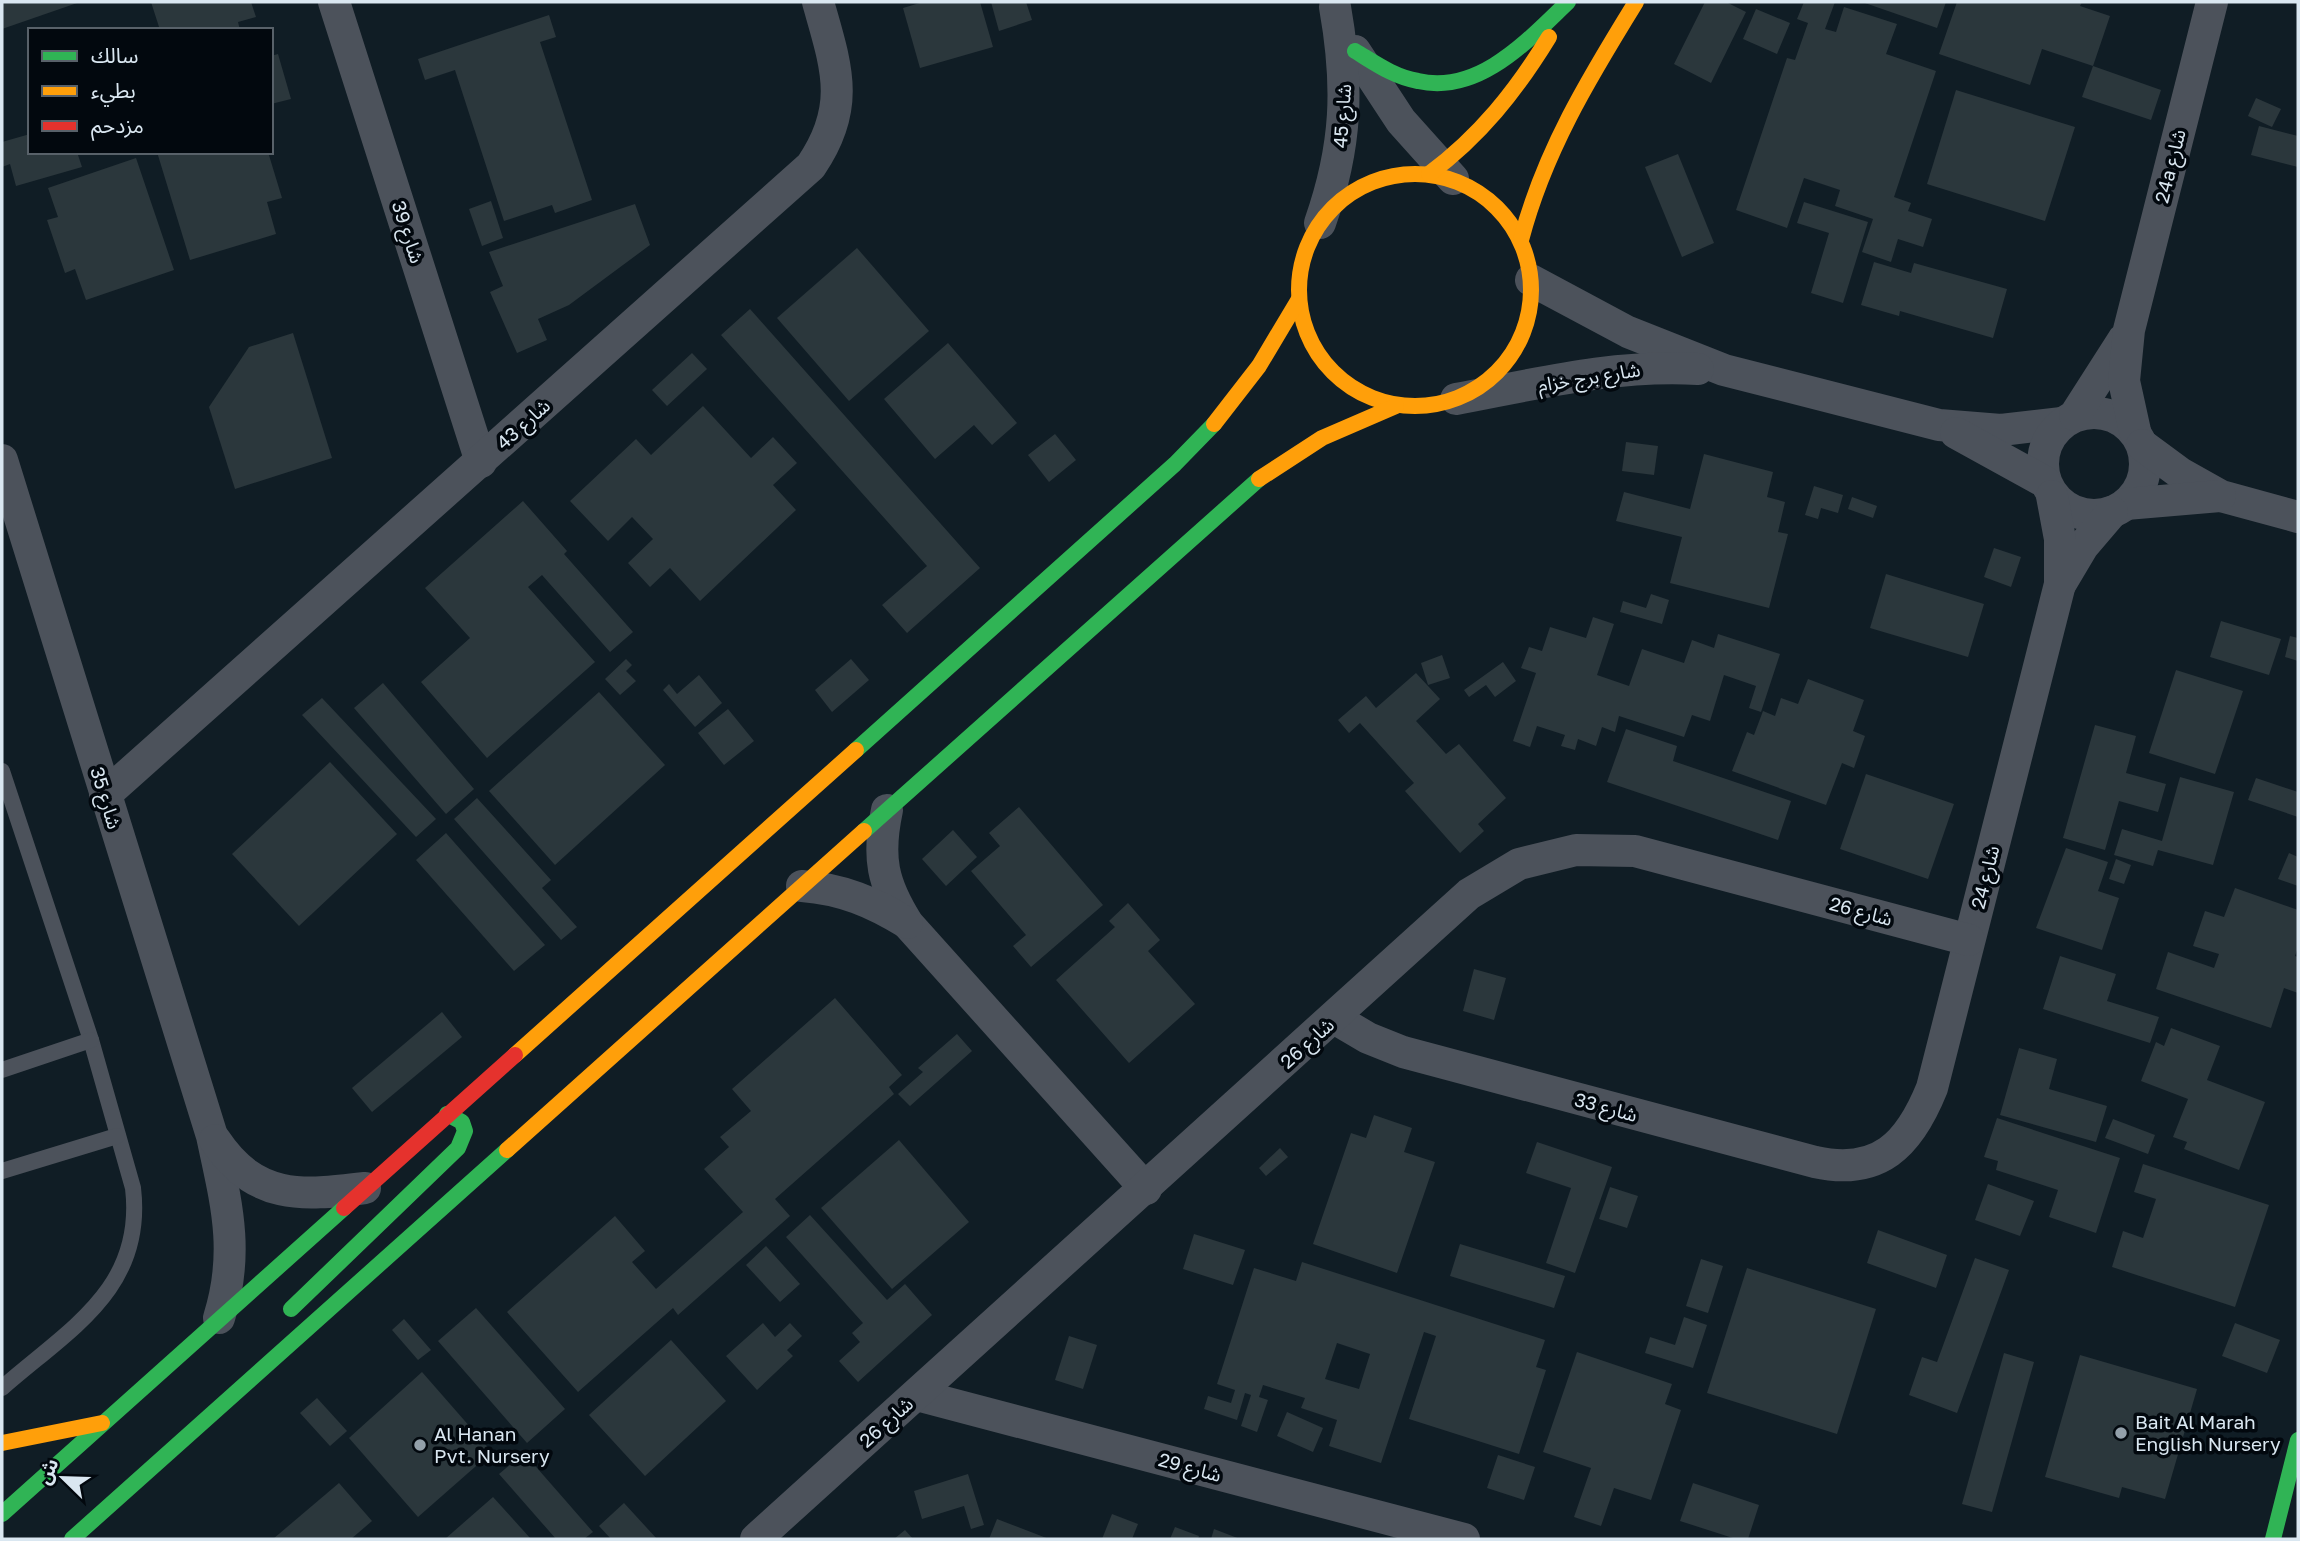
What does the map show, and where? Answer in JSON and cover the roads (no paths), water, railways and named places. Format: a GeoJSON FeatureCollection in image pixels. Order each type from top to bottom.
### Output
{"type":"FeatureCollection","features":[{"type":"Feature","properties":{"kind":"street","name":"شارع 39"},"geometry":{"type":"LineString","coordinates":[[334,2],[481,461]]}},
{"type":"Feature","properties":{"kind":"street","name":"شارع 43"},"geometry":{"type":"LineString","coordinates":[[105,796],[811,166],[832,127],[839,83],[818,2]]}},
{"type":"Feature","properties":{"kind":"street"},"geometry":{"type":"LineString","coordinates":[[1355,51],[1398,77],[1423,82],[1449,82],[1474,77],[1497,66],[1517,51],[1569,2]]}},
{"type":"Feature","properties":{"kind":"street"},"geometry":{"type":"LineString","coordinates":[[1441,173],[1510,100],[1569,2]]}},
{"type":"Feature","properties":{"kind":"street"},"geometry":{"type":"LineString","coordinates":[[1521,240],[1529,202],[1559,129],[1636,2]]}},
{"type":"Feature","properties":{"kind":"street","name":"24a شارع"},"geometry":{"type":"LineString","coordinates":[[2139,438],[2124,381],[2129,330],[2212,2]]}},
{"type":"Feature","properties":{"kind":"street","name":"شارع 45"},"geometry":{"type":"LineString","coordinates":[[1335,4],[1355,51],[1401,121],[1441,173]]}},
{"type":"Feature","properties":{"kind":"street","name":"شارع 45"},"geometry":{"type":"LineString","coordinates":[[1320,223],[1332,188],[1345,116],[1345,79],[1335,4]]}},
{"type":"Feature","properties":{"kind":"street"},"geometry":{"type":"LineString","coordinates":[[1412,173],[1441,173],[1493,203],[1521,240],[1531,280],[1525,330],[1514,353],[1498,372],[1478,388],[1456,400],[1416,407],[1396,406],[1366,396],[1340,380],[1319,357],[1310,338],[1299,299],[1303,259],[1320,223],[1345,197],[1377,180],[1412,173]]}},
{"type":"Feature","properties":{"kind":"street","name":"شارع برج خزام"},"geometry":{"type":"LineString","coordinates":[[1531,280],[1628,331],[1724,370],[1939,425],[2001,430],[2068,419]]}},
{"type":"Feature","properties":{"kind":"street"},"geometry":{"type":"LineString","coordinates":[[2,1514],[1205,435],[1258,370],[1299,299]]}},
{"type":"Feature","properties":{"kind":"street","name":"24a شارع"},"geometry":{"type":"LineString","coordinates":[[2068,419],[2104,374],[2129,330]]}},
{"type":"Feature","properties":{"kind":"street","name":"شارع برج خزام"},"geometry":{"type":"LineString","coordinates":[[1456,400],[1597,372],[1660,367],[1724,370]]}},
{"type":"Feature","properties":{"kind":"street"},"geometry":{"type":"LineString","coordinates":[[72,1539],[1254,482],[1322,438],[1396,406]]}},
{"type":"Feature","properties":{"kind":"street"},"geometry":{"type":"LineString","coordinates":[[2221,496],[2119,508],[2096,516],[2080,514],[2064,507],[2049,489],[2042,466],[2044,450],[2050,435],[2068,419],[2108,414],[2180,473],[2221,496],[2298,517]]}},
{"type":"Feature","properties":{"kind":"street","name":"شارع برج خزام"},"geometry":{"type":"LineString","coordinates":[[1939,425],[1994,451],[2049,489]]}},
{"type":"Feature","properties":{"kind":"street"},"geometry":{"type":"LineString","coordinates":[[2119,508],[2143,477],[2145,461],[2139,438]]}},
{"type":"Feature","properties":{"kind":"street","name":"شارع 35"},"geometry":{"type":"LineString","coordinates":[[2,460],[9,507],[105,796],[212,1136],[232,1243],[231,1268],[219,1318]]}},
{"type":"Feature","properties":{"kind":"street","name":"شارع 24"},"geometry":{"type":"LineString","coordinates":[[1884,1157],[1905,1138],[1922,1114],[1932,1088],[2060,584],[2060,540],[2049,489]]}},
{"type":"Feature","properties":{"kind":"street","name":"شارع 24"},"geometry":{"type":"LineString","coordinates":[[2060,584],[2083,545],[2119,508]]}},
{"type":"Feature","properties":{"kind":"street"},"geometry":{"type":"LineString","coordinates":[[887,810],[881,839],[882,869],[892,898],[908,924],[1146,1189]]}},
{"type":"Feature","properties":{"kind":"street","name":"شارع 26"},"geometry":{"type":"LineString","coordinates":[[756,1539],[1146,1189],[1468,894],[1519,864],[1576,850],[1635,851],[1969,940]]}},
{"type":"Feature","properties":{"kind":"street"},"geometry":{"type":"LineString","coordinates":[[802,886],[829,888],[857,896],[908,924]]}},
{"type":"Feature","properties":{"kind":"street","name":"شارع 33"},"geometry":{"type":"LineString","coordinates":[[1334,1018],[1368,1038],[1403,1052],[1815,1162],[1838,1167],[1862,1165],[1884,1157]]}},
{"type":"Feature","properties":{"kind":"street"},"geometry":{"type":"LineString","coordinates":[[274,1325],[458,1148],[466,1131],[462,1122],[447,1114]]}},
{"type":"Feature","properties":{"kind":"street","name":"شارع 35"},"geometry":{"type":"LineString","coordinates":[[212,1136],[239,1170],[274,1189],[315,1194],[365,1188]]}},
{"type":"Feature","properties":{"kind":"street"},"geometry":{"type":"LineString","coordinates":[[184,1439],[210,1393]]}},
{"type":"Feature","properties":{"kind":"street","name":"شارع 29"},"geometry":{"type":"LineString","coordinates":[[917,1395],[1464,1539]]}},
{"type":"Feature","properties":{"kind":"street"},"geometry":{"type":"LineString","coordinates":[[2,1443],[104,1422]]}},
{"type":"Feature","properties":{"kind":"street"},"geometry":{"type":"LineString","coordinates":[[2273,1539],[2298,1440]]}},
{"type":"Feature","properties":{"kind":"lane"},"geometry":{"type":"LineString","coordinates":[[2,771],[91,1040],[134,1188],[136,1213],[134,1238],[126,1263],[113,1286],[95,1306],[2,1388]]}},
{"type":"Feature","properties":{"kind":"lane"},"geometry":{"type":"LineString","coordinates":[[2,1070],[91,1040]]}},
{"type":"Feature","properties":{"kind":"lane"},"geometry":{"type":"LineString","coordinates":[[2,1171],[117,1136]]}},
{"type":"Feature","properties":{"kind":"place","name":"Bait Al Marah English Nursery"},"geometry":{"type":"Point","coordinates":[2121,1433]}},
{"type":"Feature","properties":{"kind":"place","name":"Al Hanan Pvt. Nursery"},"geometry":{"type":"Point","coordinates":[420,1445]}}]}
